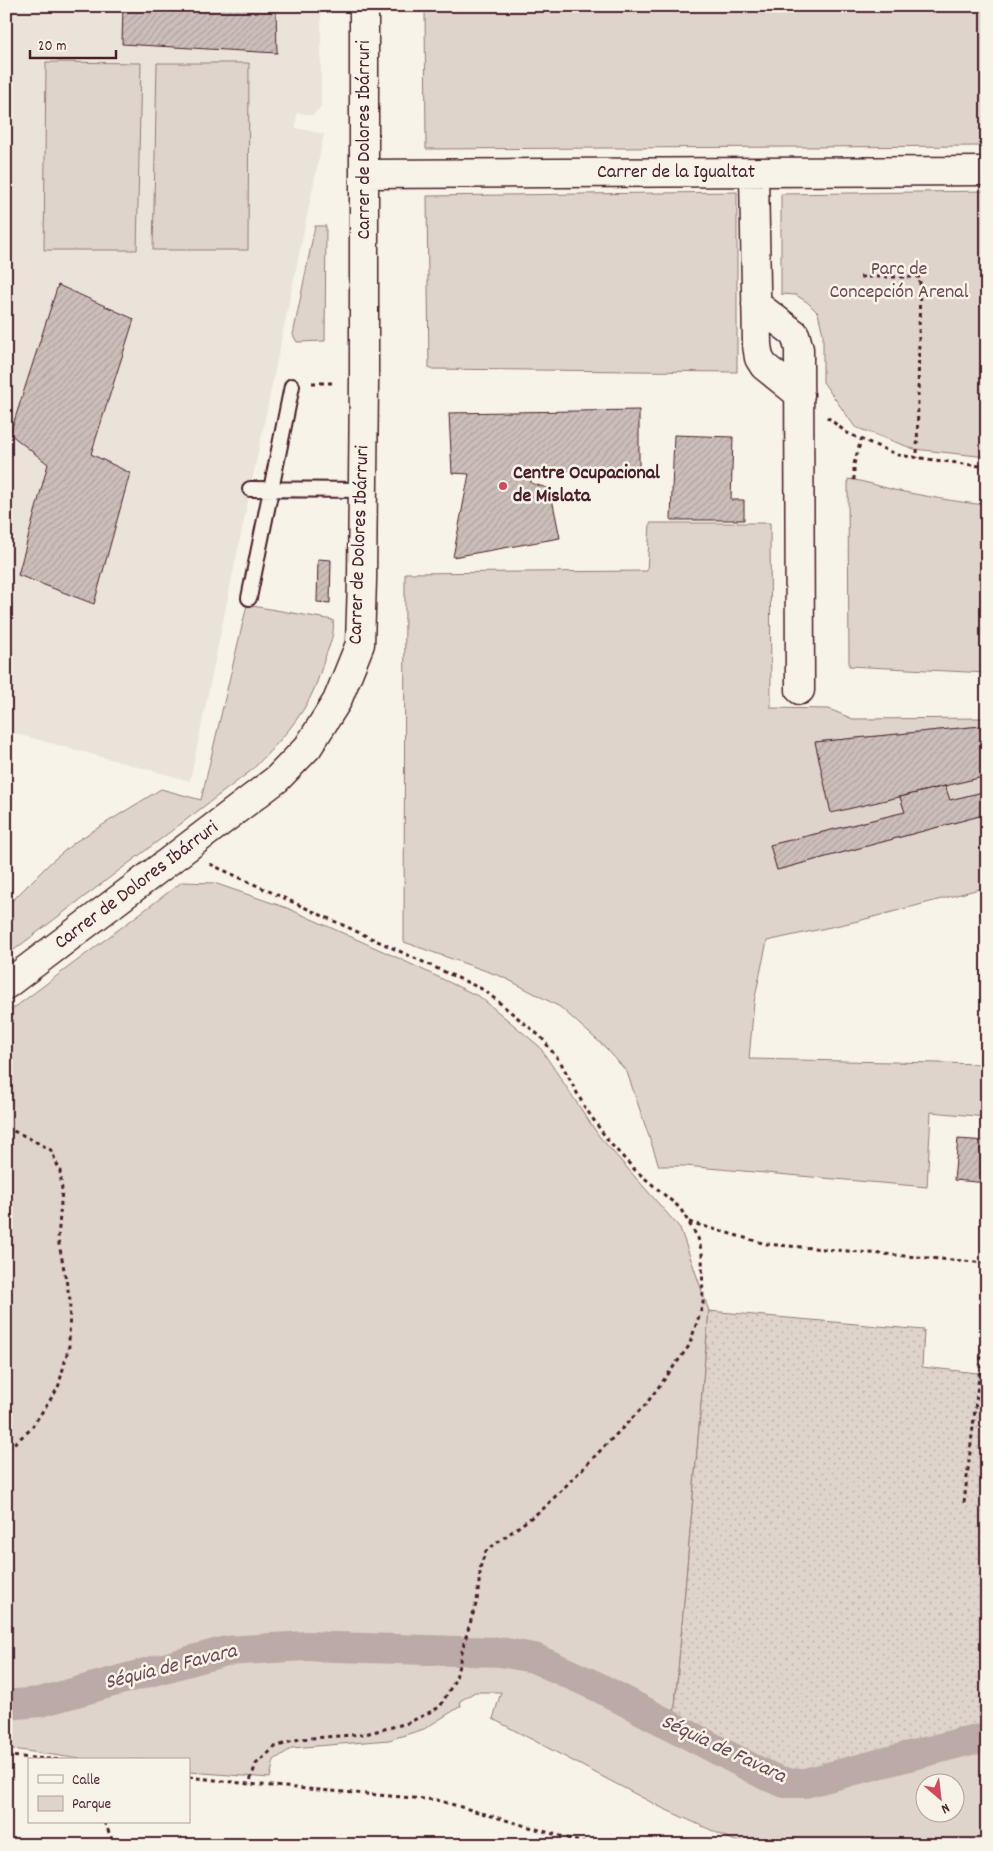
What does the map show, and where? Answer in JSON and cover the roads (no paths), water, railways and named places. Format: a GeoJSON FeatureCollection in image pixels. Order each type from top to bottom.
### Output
{"type":"FeatureCollection","features":[{"type":"Feature","properties":{"kind":"street","name":"Carrer de Dolores Ibárruri"},"geometry":{"type":"LineString","coordinates":[[6,985],[277,778],[308,747],[337,701],[360,644],[365,174],[364,6]]}},
{"type":"Feature","properties":{"kind":"street","name":"Carrer de la Igualtat"},"geometry":{"type":"LineString","coordinates":[[365,174],[987,171]]}},
{"type":"Feature","properties":{"kind":"street"},"geometry":{"type":"LineString","coordinates":[[754,173],[757,346],[759,358],[764,366],[800,395]]}},
{"type":"Feature","properties":{"kind":"street"},"geometry":{"type":"LineString","coordinates":[[756,304],[795,334],[799,350],[800,690]]}},
{"type":"Feature","properties":{"kind":"lane"},"geometry":{"type":"LineString","coordinates":[[250,598],[292,386]]}},
{"type":"Feature","properties":{"kind":"lane"},"geometry":{"type":"LineString","coordinates":[[250,490],[363,490]]}},
{"type":"Feature","properties":{"kind":"waterway","name":"Séquia de Favara"},"geometry":{"type":"LineString","coordinates":[[6,1705],[40,1702],[226,1651],[305,1646],[458,1651]]}},
{"type":"Feature","properties":{"kind":"waterway","name":"Séquia de Favara"},"geometry":{"type":"LineString","coordinates":[[468,1651],[500,1652],[534,1658],[598,1687],[765,1775],[785,1783],[805,1783],[971,1740],[987,1739]]}},
{"type":"Feature","properties":{"kind":"place","name":"Centre Ocupacional de Mislata"},"geometry":{"type":"Point","coordinates":[503,486]}},
{"type":"Feature","properties":{"kind":"park label","name":"Parc de Concepción Arenal"},"geometry":{"type":"Point","coordinates":[899,282]}}]}
